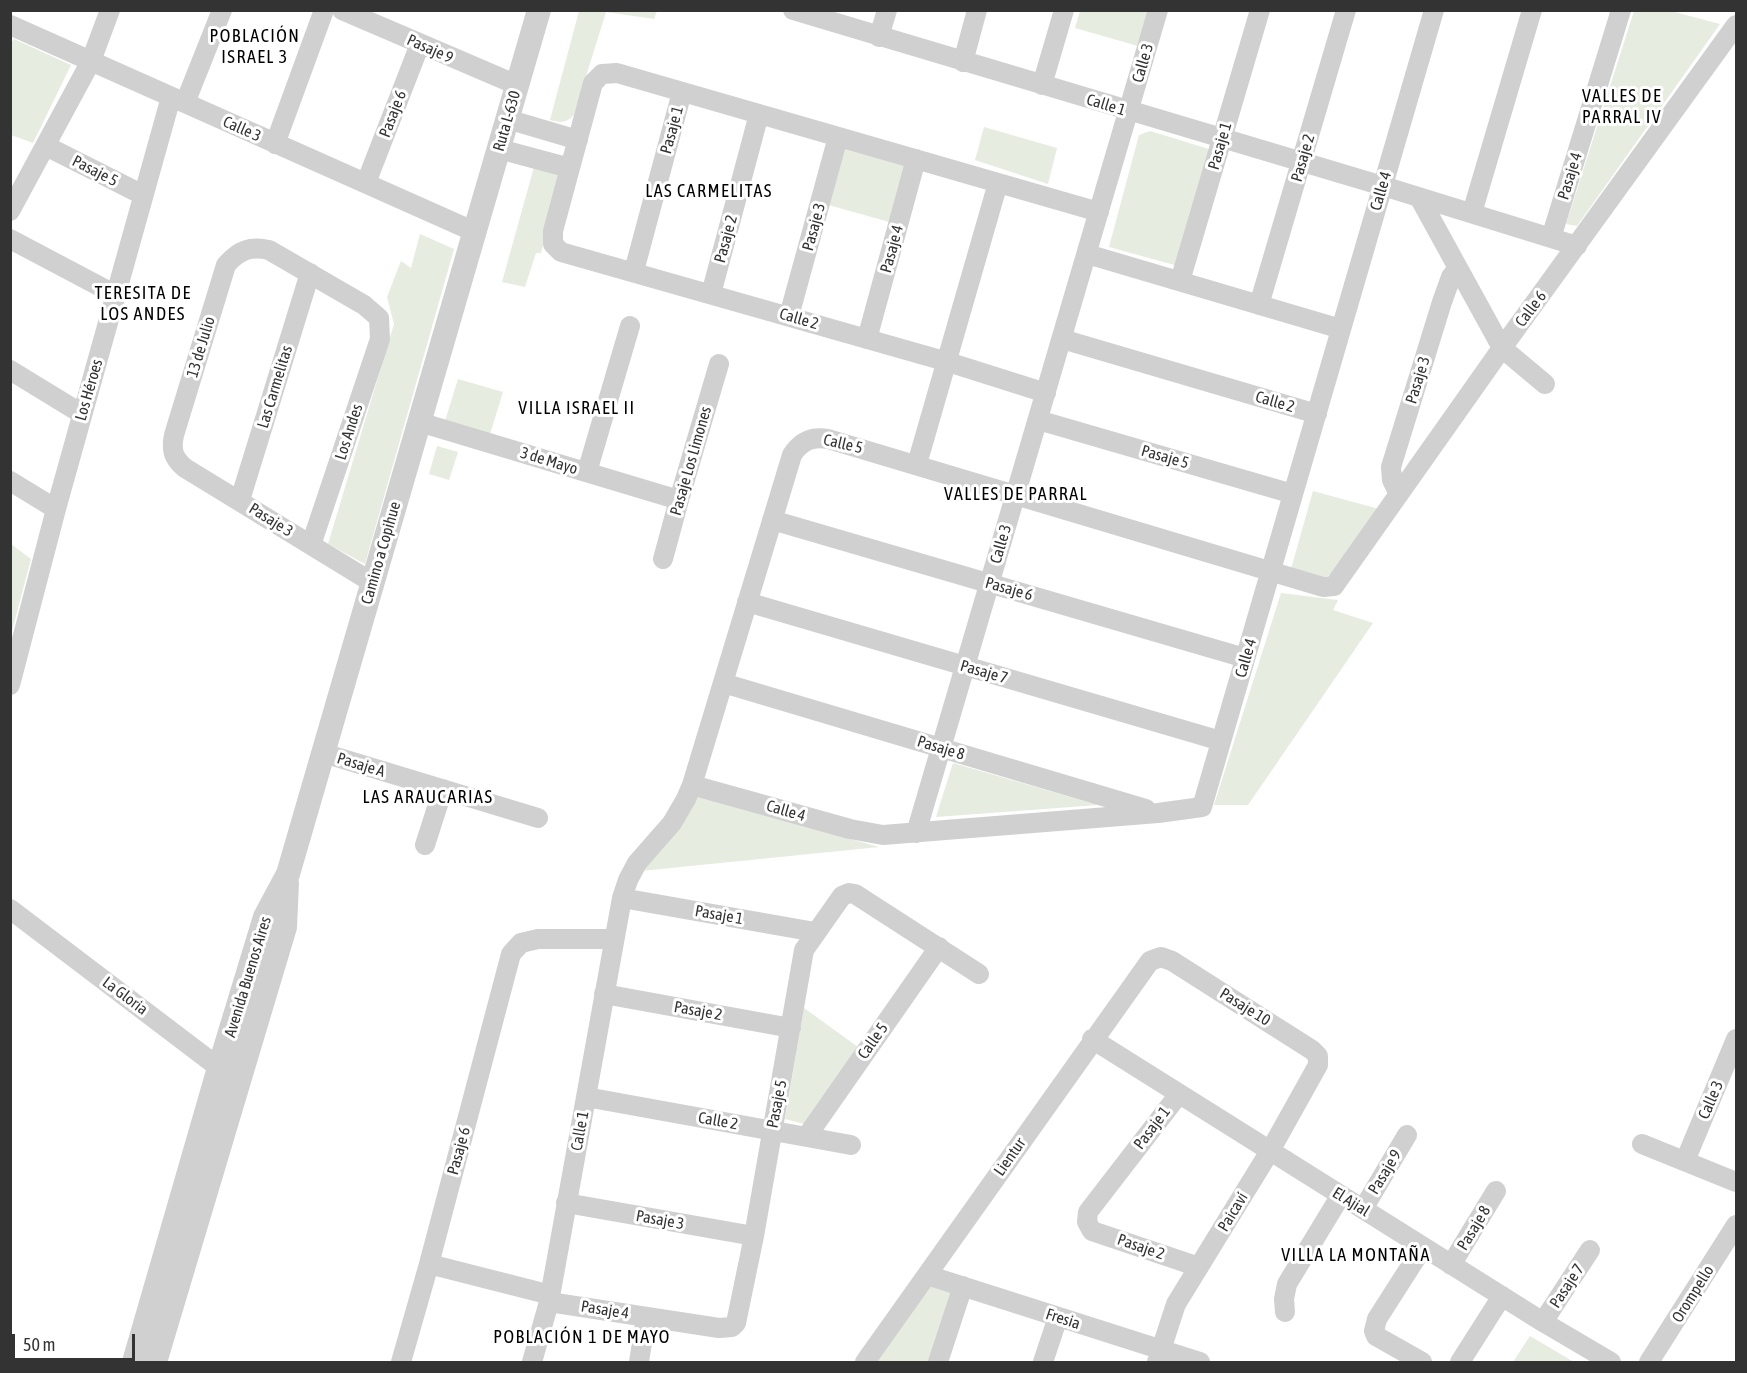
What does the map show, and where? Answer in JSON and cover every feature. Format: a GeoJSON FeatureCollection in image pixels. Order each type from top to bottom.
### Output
{"type":"FeatureCollection","features":[{"type":"Feature","properties":{"kind":"street"},"geometry":{"type":"LineString","coordinates":[[10,211],[91,60],[110,10]]}},
{"type":"Feature","properties":{"kind":"street"},"geometry":{"type":"LineString","coordinates":[[178,100],[222,10]]}},
{"type":"Feature","properties":{"kind":"street"},"geometry":{"type":"LineString","coordinates":[[275,144],[324,10]]}},
{"type":"Feature","properties":{"kind":"street","name":"Pasaje 9"},"geometry":{"type":"LineString","coordinates":[[342,10],[517,85]]}},
{"type":"Feature","properties":{"kind":"street","name":"Ruta L-630"},"geometry":{"type":"LineString","coordinates":[[475,232],[539,10]]}},
{"type":"Feature","properties":{"kind":"street"},"geometry":{"type":"LineString","coordinates":[[879,37],[887,10]]}},
{"type":"Feature","properties":{"kind":"street"},"geometry":{"type":"LineString","coordinates":[[963,62],[977,10]]}},
{"type":"Feature","properties":{"kind":"street"},"geometry":{"type":"LineString","coordinates":[[1042,85],[1064,10]]}},
{"type":"Feature","properties":{"kind":"street","name":"Calle 3"},"geometry":{"type":"LineString","coordinates":[[916,833],[1158,10]]}},
{"type":"Feature","properties":{"kind":"street","name":"Pasaje 1"},"geometry":{"type":"LineString","coordinates":[[1180,281],[1260,10]]}},
{"type":"Feature","properties":{"kind":"street","name":"Pasaje 2"},"geometry":{"type":"LineString","coordinates":[[1259,305],[1346,10]]}},
{"type":"Feature","properties":{"kind":"street","name":"Calle 4"},"geometry":{"type":"LineString","coordinates":[[692,785],[865,833],[883,835],[1158,813],[1202,807],[1434,10]]}},
{"type":"Feature","properties":{"kind":"street"},"geometry":{"type":"LineString","coordinates":[[1472,213],[1532,10]]}},
{"type":"Feature","properties":{"kind":"street","name":"Pasaje 4"},"geometry":{"type":"LineString","coordinates":[[1551,238],[1621,10]]}},
{"type":"Feature","properties":{"kind":"street"},"geometry":{"type":"LineString","coordinates":[[1730,10],[1737,12]]}},
{"type":"Feature","properties":{"kind":"street","name":"Calle 1"},"geometry":{"type":"LineString","coordinates":[[797,11],[1577,246]]}},
{"type":"Feature","properties":{"kind":"street","name":"Calle 3"},"geometry":{"type":"LineString","coordinates":[[10,25],[475,232]]}},
{"type":"Feature","properties":{"kind":"street","name":"Calle 6"},"geometry":{"type":"LineString","coordinates":[[1323,587],[1334,586],[1502,348],[1737,25]]}},
{"type":"Feature","properties":{"kind":"street","name":"Pasaje 6"},"geometry":{"type":"LineString","coordinates":[[366,183],[420,44]]}},
{"type":"Feature","properties":{"kind":"street"},"geometry":{"type":"LineString","coordinates":[[499,149],[570,168],[593,83],[602,74],[617,73],[1099,212]]}},
{"type":"Feature","properties":{"kind":"street","name":"Pasaje 1"},"geometry":{"type":"LineString","coordinates":[[634,271],[682,92]]}},
{"type":"Feature","properties":{"kind":"street","name":"Los Héroes"},"geometry":{"type":"LineString","coordinates":[[10,685],[15,646],[144,195],[178,100]]}},
{"type":"Feature","properties":{"kind":"street","name":"Pasaje 2"},"geometry":{"type":"LineString","coordinates":[[711,294],[759,114]]}},
{"type":"Feature","properties":{"kind":"street"},"geometry":{"type":"LineString","coordinates":[[507,119],[578,140]]}},
{"type":"Feature","properties":{"kind":"street","name":"Pasaje 3"},"geometry":{"type":"LineString","coordinates":[[789,316],[838,137]]}},
{"type":"Feature","properties":{"kind":"street","name":"Pasaje 5"},"geometry":{"type":"LineString","coordinates":[[46,146],[144,195]]}},
{"type":"Feature","properties":{"kind":"street","name":"Pasaje 4"},"geometry":{"type":"LineString","coordinates":[[867,339],[916,159]]}},
{"type":"Feature","properties":{"kind":"street","name":"Calle 2"},"geometry":{"type":"LineString","coordinates":[[570,168],[553,231],[553,244],[561,252],[948,362],[1046,393]]}},
{"type":"Feature","properties":{"kind":"street"},"geometry":{"type":"LineString","coordinates":[[917,464],[998,183]]}},
{"type":"Feature","properties":{"kind":"street"},"geometry":{"type":"LineString","coordinates":[[1419,197],[1502,348],[1545,384]]}},
{"type":"Feature","properties":{"kind":"street","name":"Camino a Copihue"},"geometry":{"type":"LineString","coordinates":[[288,874],[475,232]]}},
{"type":"Feature","properties":{"kind":"street"},"geometry":{"type":"LineString","coordinates":[[10,239],[116,295]]}},
{"type":"Feature","properties":{"kind":"street","name":"13 de Julio"},"geometry":{"type":"LineString","coordinates":[[173,455],[174,435],[226,265],[236,254],[246,249],[256,248],[269,250],[310,273]]}},
{"type":"Feature","properties":{"kind":"street"},"geometry":{"type":"LineString","coordinates":[[1087,254],[1341,329]]}},
{"type":"Feature","properties":{"kind":"street","name":"Pasaje 3"},"geometry":{"type":"LineString","coordinates":[[1399,494],[1392,480],[1391,467],[1442,302],[1451,277],[1458,268]]}},
{"type":"Feature","properties":{"kind":"street","name":"Los Andes"},"geometry":{"type":"LineString","coordinates":[[310,273],[364,305],[379,318],[380,339],[311,545]]}},
{"type":"Feature","properties":{"kind":"street","name":"Las Carmelitas"},"geometry":{"type":"LineString","coordinates":[[240,500],[310,273]]}},
{"type":"Feature","properties":{"kind":"street"},"geometry":{"type":"LineString","coordinates":[[587,472],[630,326]]}},
{"type":"Feature","properties":{"kind":"street","name":"Calle 2"},"geometry":{"type":"LineString","coordinates":[[1062,339],[1317,414]]}},
{"type":"Feature","properties":{"kind":"street","name":"Pasaje Los Limones"},"geometry":{"type":"LineString","coordinates":[[663,559],[719,364]]}},
{"type":"Feature","properties":{"kind":"street"},"geometry":{"type":"LineString","coordinates":[[10,370],[82,414]]}},
{"type":"Feature","properties":{"kind":"street","name":"Pasaje 5"},"geometry":{"type":"LineString","coordinates":[[1038,420],[1293,495]]}},
{"type":"Feature","properties":{"kind":"street","name":"3 de Mayo"},"geometry":{"type":"LineString","coordinates":[[419,422],[679,500]]}},
{"type":"Feature","properties":{"kind":"street","name":"Calle 5"},"geometry":{"type":"LineString","coordinates":[[622,898],[637,863],[675,818],[692,785],[792,454],[801,443],[807,440],[821,437],[917,464],[1323,587]]}},
{"type":"Feature","properties":{"kind":"street","name":"Pasaje 3"},"geometry":{"type":"LineString","coordinates":[[173,455],[185,468],[373,583]]}},
{"type":"Feature","properties":{"kind":"street"},"geometry":{"type":"LineString","coordinates":[[10,481],[56,509]]}},
{"type":"Feature","properties":{"kind":"street","name":"Pasaje 6"},"geometry":{"type":"LineString","coordinates":[[772,520],[1245,658]]}},
{"type":"Feature","properties":{"kind":"street","name":"Pasaje 7"},"geometry":{"type":"LineString","coordinates":[[747,602],[1221,741]]}},
{"type":"Feature","properties":{"kind":"street","name":"Pasaje 8"},"geometry":{"type":"LineString","coordinates":[[723,682],[1158,813]]}},
{"type":"Feature","properties":{"kind":"street","name":"Pasaje A"},"geometry":{"type":"LineString","coordinates":[[323,753],[538,818]]}},
{"type":"Feature","properties":{"kind":"street"},"geometry":{"type":"LineString","coordinates":[[425,845],[442,789]]}},
{"type":"Feature","properties":{"kind":"street","name":"Avenida Buenos Aires"},"geometry":{"type":"LineString","coordinates":[[134,1362],[265,917],[288,874]]}},
{"type":"Feature","properties":{"kind":"street","name":"Avenida Buenos Aires"},"geometry":{"type":"LineString","coordinates":[[155,1362],[285,927],[288,874]]}},
{"type":"Feature","properties":{"kind":"street","name":"Pasaje 5"},"geometry":{"type":"LineString","coordinates":[[732,1327],[738,1318],[754,1236],[804,950],[842,896],[849,893],[855,894],[939,947]]}},
{"type":"Feature","properties":{"kind":"street","name":"Calle 1"},"geometry":{"type":"LineString","coordinates":[[532,1362],[550,1298],[622,898]]}},
{"type":"Feature","properties":{"kind":"street","name":"Pasaje 1"},"geometry":{"type":"LineString","coordinates":[[622,898],[815,932]]}},
{"type":"Feature","properties":{"kind":"street","name":"La Gloria"},"geometry":{"type":"LineString","coordinates":[[10,909],[239,1083]]}},
{"type":"Feature","properties":{"kind":"street","name":"Pasaje 6"},"geometry":{"type":"LineString","coordinates":[[401,1362],[511,954],[521,944],[538,939],[614,939]]}},
{"type":"Feature","properties":{"kind":"street"},"geometry":{"type":"LineString","coordinates":[[939,947],[979,974]]}},
{"type":"Feature","properties":{"kind":"street","name":"Calle 5"},"geometry":{"type":"LineString","coordinates":[[807,1136],[939,947]]}},
{"type":"Feature","properties":{"kind":"street","name":"Lientur"},"geometry":{"type":"LineString","coordinates":[[866,1362],[1092,1039],[1150,961],[1161,957]]}},
{"type":"Feature","properties":{"kind":"street","name":"Pasaje 10"},"geometry":{"type":"LineString","coordinates":[[1161,957],[1172,960],[1312,1050],[1318,1056],[1318,1065]]}},
{"type":"Feature","properties":{"kind":"street","name":"Pasaje 2"},"geometry":{"type":"LineString","coordinates":[[604,994],[791,1028]]}},
{"type":"Feature","properties":{"kind":"street","name":"El Ajial"},"geometry":{"type":"LineString","coordinates":[[1092,1039],[1451,1265],[1611,1362]]}},
{"type":"Feature","properties":{"kind":"street","name":"Calle 3"},"geometry":{"type":"LineString","coordinates":[[1685,1161],[1737,1039]]}},
{"type":"Feature","properties":{"kind":"street","name":"Paicaví"},"geometry":{"type":"LineString","coordinates":[[1159,1356],[1176,1304],[1270,1151],[1318,1065]]}},
{"type":"Feature","properties":{"kind":"street","name":"Pasaje 1"},"geometry":{"type":"LineString","coordinates":[[1087,1222],[1088,1212],[1179,1094]]}},
{"type":"Feature","properties":{"kind":"street","name":"Calle 2"},"geometry":{"type":"LineString","coordinates":[[586,1097],[851,1144]]}},
{"type":"Feature","properties":{"kind":"street","name":"Pasaje 9"},"geometry":{"type":"LineString","coordinates":[[1363,1209],[1407,1135]]}},
{"type":"Feature","properties":{"kind":"street"},"geometry":{"type":"LineString","coordinates":[[1642,1144],[1737,1182]]}},
{"type":"Feature","properties":{"kind":"street","name":"Pasaje 8"},"geometry":{"type":"LineString","coordinates":[[1451,1265],[1496,1191]]}},
{"type":"Feature","properties":{"kind":"street"},"geometry":{"type":"LineString","coordinates":[[1285,1312],[1287,1284],[1341,1195]]}},
{"type":"Feature","properties":{"kind":"street","name":"Pasaje 3"},"geometry":{"type":"LineString","coordinates":[[566,1203],[754,1236]]}},
{"type":"Feature","properties":{"kind":"street","name":"Pasaje 2"},"geometry":{"type":"LineString","coordinates":[[1087,1222],[1092,1231],[1200,1267]]}},
{"type":"Feature","properties":{"kind":"street","name":"Orompello"},"geometry":{"type":"LineString","coordinates":[[1649,1362],[1737,1225]]}},
{"type":"Feature","properties":{"kind":"street"},"geometry":{"type":"LineString","coordinates":[[1422,1362],[1376,1336],[1374,1331],[1377,1319],[1423,1247]]}},
{"type":"Feature","properties":{"kind":"street","name":"Pasaje 7"},"geometry":{"type":"LineString","coordinates":[[1543,1322],[1590,1250]]}},
{"type":"Feature","properties":{"kind":"street","name":"Pasaje 4"},"geometry":{"type":"LineString","coordinates":[[429,1264],[550,1298],[646,1317],[719,1328],[732,1327]]}},
{"type":"Feature","properties":{"kind":"street","name":"Fresia"},"geometry":{"type":"LineString","coordinates":[[927,1275],[1058,1317],[1159,1356],[1200,1362]]}},
{"type":"Feature","properties":{"kind":"street"},"geometry":{"type":"LineString","coordinates":[[938,1362],[963,1286]]}},
{"type":"Feature","properties":{"kind":"street"},"geometry":{"type":"LineString","coordinates":[[1460,1362],[1502,1296]]}},
{"type":"Feature","properties":{"kind":"street"},"geometry":{"type":"LineString","coordinates":[[639,1362],[646,1317]]}},
{"type":"Feature","properties":{"kind":"street"},"geometry":{"type":"LineString","coordinates":[[1042,1362],[1058,1317]]}},
{"type":"Feature","properties":{"kind":"shaded area"},"geometry":{"type":"Polygon","coordinates":[[[579,11],[657,11],[654,19],[606,12],[574,115],[566,121],[554,121],[550,120],[579,11]]]}},
{"type":"Feature","properties":{"kind":"shaded area"},"geometry":{"type":"Polygon","coordinates":[[[1080,11],[1149,11],[1138,46],[1075,28],[1080,11]]]}},
{"type":"Feature","properties":{"kind":"shaded area"},"geometry":{"type":"Polygon","coordinates":[[[1634,11],[1671,11],[1720,24],[1577,226],[1566,224],[1634,11]]]}},
{"type":"Feature","properties":{"kind":"shaded area"},"geometry":{"type":"Polygon","coordinates":[[[14,39],[71,65],[33,143],[11,135],[10,44],[14,39]]]}},
{"type":"Feature","properties":{"kind":"shaded area"},"geometry":{"type":"Polygon","coordinates":[[[984,127],[1057,148],[1048,184],[975,160],[984,127]]]}},
{"type":"Feature","properties":{"kind":"shaded area"},"geometry":{"type":"Polygon","coordinates":[[[1150,131],[1212,150],[1178,266],[1109,247],[1139,135],[1150,131]]]}},
{"type":"Feature","properties":{"kind":"shaded area"},"geometry":{"type":"Polygon","coordinates":[[[841,143],[910,162],[893,223],[825,204],[841,143]]]}},
{"type":"Feature","properties":{"kind":"shaded area"},"geometry":{"type":"Polygon","coordinates":[[[534,167],[557,174],[560,181],[541,253],[536,253],[525,287],[502,282],[534,167]]]}},
{"type":"Feature","properties":{"kind":"shaded area"},"geometry":{"type":"Polygon","coordinates":[[[420,234],[454,249],[365,564],[328,544],[394,324],[387,297],[401,261],[411,268],[420,234]]]}},
{"type":"Feature","properties":{"kind":"shaded area"},"geometry":{"type":"Polygon","coordinates":[[[458,379],[503,392],[490,434],[445,421],[458,379]]]}},
{"type":"Feature","properties":{"kind":"shaded area"},"geometry":{"type":"Polygon","coordinates":[[[437,446],[458,452],[449,480],[429,474],[437,446]]]}},
{"type":"Feature","properties":{"kind":"shaded area"},"geometry":{"type":"Polygon","coordinates":[[[1313,491],[1379,509],[1330,575],[1320,578],[1291,569],[1313,491]]]}},
{"type":"Feature","properties":{"kind":"shaded area"},"geometry":{"type":"Polygon","coordinates":[[[11,544],[31,559],[12,631],[10,630],[11,544]]]}},
{"type":"Feature","properties":{"kind":"shaded area"},"geometry":{"type":"Polygon","coordinates":[[[1281,593],[1338,600],[1333,610],[1373,623],[1248,805],[1214,805],[1281,593]]]}},
{"type":"Feature","properties":{"kind":"shaded area"},"geometry":{"type":"Polygon","coordinates":[[[953,763],[1098,805],[936,817],[953,763]]]}},
{"type":"Feature","properties":{"kind":"shaded area"},"geometry":{"type":"Polygon","coordinates":[[[696,796],[879,847],[641,871],[696,796]]]}},
{"type":"Feature","properties":{"kind":"shaded area"},"geometry":{"type":"Polygon","coordinates":[[[804,1008],[858,1047],[804,1124],[785,1119],[804,1008]]]}},
{"type":"Feature","properties":{"kind":"shaded area"},"geometry":{"type":"Polygon","coordinates":[[[929,1280],[957,1289],[934,1362],[871,1362],[929,1280]]]}},
{"type":"Feature","properties":{"kind":"shaded area"},"geometry":{"type":"Polygon","coordinates":[[[1530,1336],[1574,1362],[1513,1362],[1530,1336]]]}},
{"type":"Feature","properties":{"kind":"district","name":"POBLACIÓN ISRAEL 3"},"geometry":{"type":"Point","coordinates":[255,46]}},
{"type":"Feature","properties":{"kind":"district","name":"VALLES DE PARRAL IV"},"geometry":{"type":"Point","coordinates":[1622,106]}},
{"type":"Feature","properties":{"kind":"district","name":"LAS CARMELITAS"},"geometry":{"type":"Point","coordinates":[709,191]}},
{"type":"Feature","properties":{"kind":"district","name":"TERESITA DE LOS ANDES"},"geometry":{"type":"Point","coordinates":[143,303]}},
{"type":"Feature","properties":{"kind":"district","name":"VILLA ISRAEL II"},"geometry":{"type":"Point","coordinates":[577,408]}},
{"type":"Feature","properties":{"kind":"district","name":"VALLES DE PARRAL"},"geometry":{"type":"Point","coordinates":[1016,494]}},
{"type":"Feature","properties":{"kind":"district","name":"LAS ARAUCARIAS"},"geometry":{"type":"Point","coordinates":[428,797]}},
{"type":"Feature","properties":{"kind":"district","name":"VILLA LA MONTAÑA"},"geometry":{"type":"Point","coordinates":[1356,1255]}},
{"type":"Feature","properties":{"kind":"district","name":"POBLACIÓN 1 DE MAYO"},"geometry":{"type":"Point","coordinates":[582,1337]}}]}
